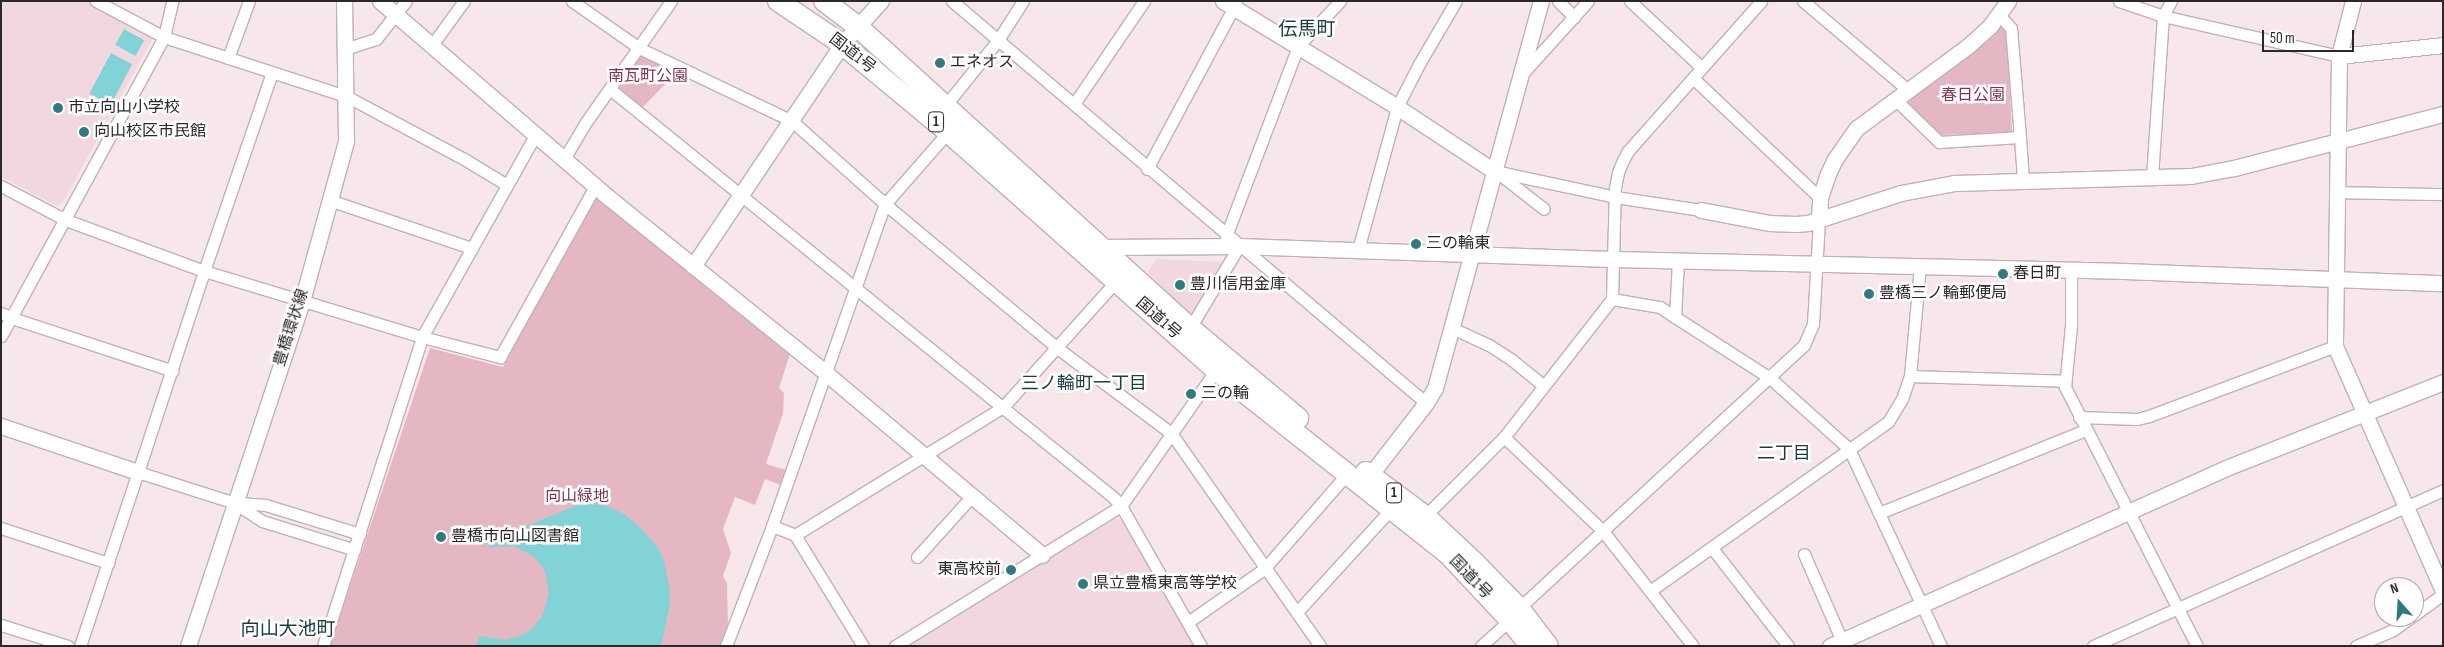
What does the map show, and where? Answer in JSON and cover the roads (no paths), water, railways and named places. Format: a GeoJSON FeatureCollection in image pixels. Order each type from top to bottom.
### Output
{"type":"FeatureCollection","features":[{"type":"Feature","properties":{"kind":"highway","name":"国道1号"},"geometry":{"type":"LineString","coordinates":[[778,1],[842,44],[1091,251],[1190,328],[1220,364]]}},
{"type":"Feature","properties":{"kind":"highway","name":"国道1号"},"geometry":{"type":"LineString","coordinates":[[824,1],[857,26],[945,106],[1091,251],[1115,282],[1220,364],[1359,478],[1391,510],[1448,554],[1548,646]]}},
{"type":"Feature","properties":{"kind":"highway","name":"国道1号"},"geometry":{"type":"LineString","coordinates":[[1359,478],[1425,516],[1474,562],[1514,614],[1530,646]]}},
{"type":"Feature","properties":{"kind":"street"},"geometry":{"type":"LineString","coordinates":[[96,1],[164,38],[346,96],[464,159],[507,185]]}},
{"type":"Feature","properties":{"kind":"street"},"geometry":{"type":"LineString","coordinates":[[1,336],[6,315],[66,220],[164,38],[172,1]]}},
{"type":"Feature","properties":{"kind":"street"},"geometry":{"type":"LineString","coordinates":[[228,58],[249,1]]}},
{"type":"Feature","properties":{"kind":"street","name":"豊橋環状線"},"geometry":{"type":"LineString","coordinates":[[188,646],[302,301],[346,141],[344,1]]}},
{"type":"Feature","properties":{"kind":"street"},"geometry":{"type":"LineString","coordinates":[[380,1],[595,186],[827,374],[1042,555]]}},
{"type":"Feature","properties":{"kind":"street"},"geometry":{"type":"LineString","coordinates":[[345,49],[376,39],[406,1]]}},
{"type":"Feature","properties":{"kind":"street"},"geometry":{"type":"LineString","coordinates":[[432,45],[464,1]]}},
{"type":"Feature","properties":{"kind":"street"},"geometry":{"type":"LineString","coordinates":[[572,1],[640,48],[792,121],[885,204],[1056,347],[1171,433],[1320,646]]}},
{"type":"Feature","properties":{"kind":"street"},"geometry":{"type":"LineString","coordinates":[[564,159],[672,1]]}},
{"type":"Feature","properties":{"kind":"street"},"geometry":{"type":"LineString","coordinates":[[693,266],[742,196],[842,44],[881,1]]}},
{"type":"Feature","properties":{"kind":"street"},"geometry":{"type":"LineString","coordinates":[[952,1],[1074,104],[1147,169],[1426,403]]}},
{"type":"Feature","properties":{"kind":"street"},"geometry":{"type":"LineString","coordinates":[[945,106],[998,40],[1023,1]]}},
{"type":"Feature","properties":{"kind":"street"},"geometry":{"type":"LineString","coordinates":[[1074,104],[1144,1]]}},
{"type":"Feature","properties":{"kind":"street"},"geometry":{"type":"LineString","coordinates":[[1226,236],[1298,46],[1340,1]]}},
{"type":"Feature","properties":{"kind":"street"},"geometry":{"type":"LineString","coordinates":[[1358,250],[1397,108],[1419,64],[1456,1]]}},
{"type":"Feature","properties":{"kind":"street"},"geometry":{"type":"LineString","coordinates":[[1188,622],[1264,568],[1359,478],[1426,403],[1435,388],[1541,1]]}},
{"type":"Feature","properties":{"kind":"street"},"geometry":{"type":"LineString","coordinates":[[1558,1],[1574,16]]}},
{"type":"Feature","properties":{"kind":"street"},"geometry":{"type":"LineString","coordinates":[[1522,74],[1588,1]]}},
{"type":"Feature","properties":{"kind":"street"},"geometry":{"type":"LineString","coordinates":[[1630,1],[1702,68]]}},
{"type":"Feature","properties":{"kind":"street"},"geometry":{"type":"LineString","coordinates":[[1425,516],[1504,437],[1612,299],[1615,197],[1618,172],[1628,150],[1761,1]]}},
{"type":"Feature","properties":{"kind":"street"},"geometry":{"type":"LineString","coordinates":[[1803,1],[1817,6],[1908,90]]}},
{"type":"Feature","properties":{"kind":"street"},"geometry":{"type":"LineString","coordinates":[[1482,646],[1602,530],[1770,378],[1807,340],[1813,324],[1820,198],[1827,176],[1845,143],[1858,128],[1968,46],[1999,15],[2008,1]]}},
{"type":"Feature","properties":{"kind":"street"},"geometry":{"type":"LineString","coordinates":[[2119,1],[2163,16],[2339,56],[2443,45]]}},
{"type":"Feature","properties":{"kind":"street"},"geometry":{"type":"LineString","coordinates":[[2152,177],[2163,16],[2171,1]]}},
{"type":"Feature","properties":{"kind":"street"},"geometry":{"type":"LineString","coordinates":[[2353,1],[2339,56],[2335,346],[2443,590]]}},
{"type":"Feature","properties":{"kind":"street"},"geometry":{"type":"LineString","coordinates":[[1147,169],[1231,3],[1494,171],[1544,209]]}},
{"type":"Feature","properties":{"kind":"street"},"geometry":{"type":"LineString","coordinates":[[1999,15],[2011,28],[2023,180]]}},
{"type":"Feature","properties":{"kind":"street"},"geometry":{"type":"LineString","coordinates":[[80,646],[204,270],[272,72]]}},
{"type":"Feature","properties":{"kind":"street"},"geometry":{"type":"LineString","coordinates":[[1693,78],[1820,198]]}},
{"type":"Feature","properties":{"kind":"street"},"geometry":{"type":"LineString","coordinates":[[610,90],[855,286],[1122,506],[1201,646]]}},
{"type":"Feature","properties":{"kind":"street"},"geometry":{"type":"LineString","coordinates":[[1895,99],[1939,142],[2020,137]]}},
{"type":"Feature","properties":{"kind":"street"},"geometry":{"type":"LineString","coordinates":[[1494,171],[1615,197],[1769,223],[1796,224],[1819,219],[1884,198],[1936,186],[2023,180],[2191,176],[2212,173],[2443,114]]}},
{"type":"Feature","properties":{"kind":"street"},"geometry":{"type":"LineString","coordinates":[[728,644],[827,374],[855,286],[885,204],[948,132]]}},
{"type":"Feature","properties":{"kind":"street"},"geometry":{"type":"LineString","coordinates":[[323,646],[422,337],[536,134]]}},
{"type":"Feature","properties":{"kind":"street"},"geometry":{"type":"LineString","coordinates":[[1,186],[66,220],[204,270],[422,337],[500,357],[595,186]]}},
{"type":"Feature","properties":{"kind":"street"},"geometry":{"type":"LineString","coordinates":[[2337,192],[2443,194]]}},
{"type":"Feature","properties":{"kind":"street"},"geometry":{"type":"LineString","coordinates":[[330,200],[472,248]]}},
{"type":"Feature","properties":{"kind":"street"},"geometry":{"type":"LineString","coordinates":[[1190,328],[1239,246]]}},
{"type":"Feature","properties":{"kind":"street"},"geometry":{"type":"LineString","coordinates":[[1091,251],[1239,246],[2443,284]]}},
{"type":"Feature","properties":{"kind":"street"},"geometry":{"type":"LineString","coordinates":[[1676,317],[1678,261]]}},
{"type":"Feature","properties":{"kind":"street"},"geometry":{"type":"LineString","coordinates":[[1650,591],[1888,422],[1902,399],[1910,376],[1920,267]]}},
{"type":"Feature","properties":{"kind":"street"},"geometry":{"type":"LineString","coordinates":[[2071,271],[2071,325],[2065,387],[2085,430],[2197,646]]}},
{"type":"Feature","properties":{"kind":"street"},"geometry":{"type":"LineString","coordinates":[[795,535],[1003,407],[1115,282]]}},
{"type":"Feature","properties":{"kind":"street"},"geometry":{"type":"LineString","coordinates":[[1612,299],[1660,307],[1676,317],[1770,378],[1849,449],[1920,605],[1941,646]]}},
{"type":"Feature","properties":{"kind":"street"},"geometry":{"type":"LineString","coordinates":[[6,315],[172,371]]}},
{"type":"Feature","properties":{"kind":"street"},"geometry":{"type":"LineString","coordinates":[[1452,328],[1489,345],[1512,360],[1544,386]]}},
{"type":"Feature","properties":{"kind":"street"},"geometry":{"type":"LineString","coordinates":[[2079,417],[2143,418],[2335,346]]}},
{"type":"Feature","properties":{"kind":"street"},"geometry":{"type":"LineString","coordinates":[[895,646],[1122,506],[1220,364]]}},
{"type":"Feature","properties":{"kind":"street"},"geometry":{"type":"LineString","coordinates":[[1910,376],[2065,380]]}},
{"type":"Feature","properties":{"kind":"street"},"geometry":{"type":"LineString","coordinates":[[1804,554],[1836,643],[2226,468],[2443,382]]}},
{"type":"Feature","properties":{"kind":"street"},"geometry":{"type":"LineString","coordinates":[[1,426],[235,503],[266,504],[360,534]]}},
{"type":"Feature","properties":{"kind":"street"},"geometry":{"type":"LineString","coordinates":[[1879,513],[2085,430]]}},
{"type":"Feature","properties":{"kind":"street"},"geometry":{"type":"LineString","coordinates":[[1504,437],[1602,530],[1693,646]]}},
{"type":"Feature","properties":{"kind":"street"},"geometry":{"type":"LineString","coordinates":[[2093,646],[2406,504],[2443,490]]}},
{"type":"Feature","properties":{"kind":"street"},"geometry":{"type":"LineString","coordinates":[[917,557],[972,496]]}},
{"type":"Feature","properties":{"kind":"street"},"geometry":{"type":"LineString","coordinates":[[235,503],[262,521],[355,550]]}},
{"type":"Feature","properties":{"kind":"street"},"geometry":{"type":"LineString","coordinates":[[1297,612],[1391,510]]}},
{"type":"Feature","properties":{"kind":"street"},"geometry":{"type":"LineString","coordinates":[[772,526],[795,535],[863,646]]}},
{"type":"Feature","properties":{"kind":"street"},"geometry":{"type":"LineString","coordinates":[[1,528],[108,563]]}},
{"type":"Feature","properties":{"kind":"street"},"geometry":{"type":"LineString","coordinates":[[1712,548],[1788,646]]}},
{"type":"Feature","properties":{"kind":"street"},"geometry":{"type":"LineString","coordinates":[[2424,607],[2443,594]]}},
{"type":"Feature","properties":{"kind":"street"},"geometry":{"type":"LineString","coordinates":[[1,625],[68,646]]}},
{"type":"Feature","properties":{"kind":"street"},"geometry":{"type":"LineString","coordinates":[[2356,646],[2397,627]]}},
{"type":"Feature","properties":{"kind":"water"},"geometry":{"type":"Polygon","coordinates":[[[124,29],[144,40],[135,56],[115,45],[124,29]]]}},
{"type":"Feature","properties":{"kind":"water"},"geometry":{"type":"Polygon","coordinates":[[[111,53],[132,64],[111,105],[89,94],[111,53]]]}},
{"type":"Feature","properties":{"kind":"water"},"geometry":{"type":"Polygon","coordinates":[[[585,502],[607,506],[624,514],[641,528],[658,548],[664,560],[670,591],[669,610],[661,646],[475,646],[480,636],[504,640],[521,636],[532,629],[542,616],[549,594],[545,571],[539,562],[531,555],[513,546],[491,547],[485,543],[490,533],[497,536],[509,533],[585,502]]]}},
{"type":"Feature","properties":{"kind":"place","name":"エネオス"},"geometry":{"type":"Point","coordinates":[940,63]}},
{"type":"Feature","properties":{"kind":"place","name":"市立向山小学校"},"geometry":{"type":"Point","coordinates":[58,108]}},
{"type":"Feature","properties":{"kind":"place","name":"向山校区市民館"},"geometry":{"type":"Point","coordinates":[84,132]}},
{"type":"Feature","properties":{"kind":"place","name":"三の輪東"},"geometry":{"type":"Point","coordinates":[1416,244]}},
{"type":"Feature","properties":{"kind":"place","name":"春日町"},"geometry":{"type":"Point","coordinates":[2003,274]}},
{"type":"Feature","properties":{"kind":"place","name":"豊川信用金庫"},"geometry":{"type":"Point","coordinates":[1180,285]}},
{"type":"Feature","properties":{"kind":"place","name":"豊橋三ノ輪郵便局"},"geometry":{"type":"Point","coordinates":[1869,294]}},
{"type":"Feature","properties":{"kind":"place","name":"三の輪"},"geometry":{"type":"Point","coordinates":[1191,394]}},
{"type":"Feature","properties":{"kind":"place","name":"豊橋市向山図書館"},"geometry":{"type":"Point","coordinates":[441,537]}},
{"type":"Feature","properties":{"kind":"place","name":"東高校前"},"geometry":{"type":"Point","coordinates":[1011,570]}},
{"type":"Feature","properties":{"kind":"place","name":"県立豊橋東高等学校"},"geometry":{"type":"Point","coordinates":[1083,584]}},
{"type":"Feature","properties":{"kind":"district","name":"伝馬町"},"geometry":{"type":"Point","coordinates":[1307,30]}},
{"type":"Feature","properties":{"kind":"district","name":"三ノ輪町一丁目"},"geometry":{"type":"Point","coordinates":[1084,384]}},
{"type":"Feature","properties":{"kind":"district","name":"二丁目"},"geometry":{"type":"Point","coordinates":[1784,454]}},
{"type":"Feature","properties":{"kind":"district","name":"向山大池町"},"geometry":{"type":"Point","coordinates":[288,630]}},
{"type":"Feature","properties":{"kind":"park label","name":"南瓦町公園"},"geometry":{"type":"Point","coordinates":[648,77]}},
{"type":"Feature","properties":{"kind":"park label","name":"春日公園"},"geometry":{"type":"Point","coordinates":[1973,96]}},
{"type":"Feature","properties":{"kind":"park label","name":"向山緑地"},"geometry":{"type":"Point","coordinates":[577,497]}}]}
